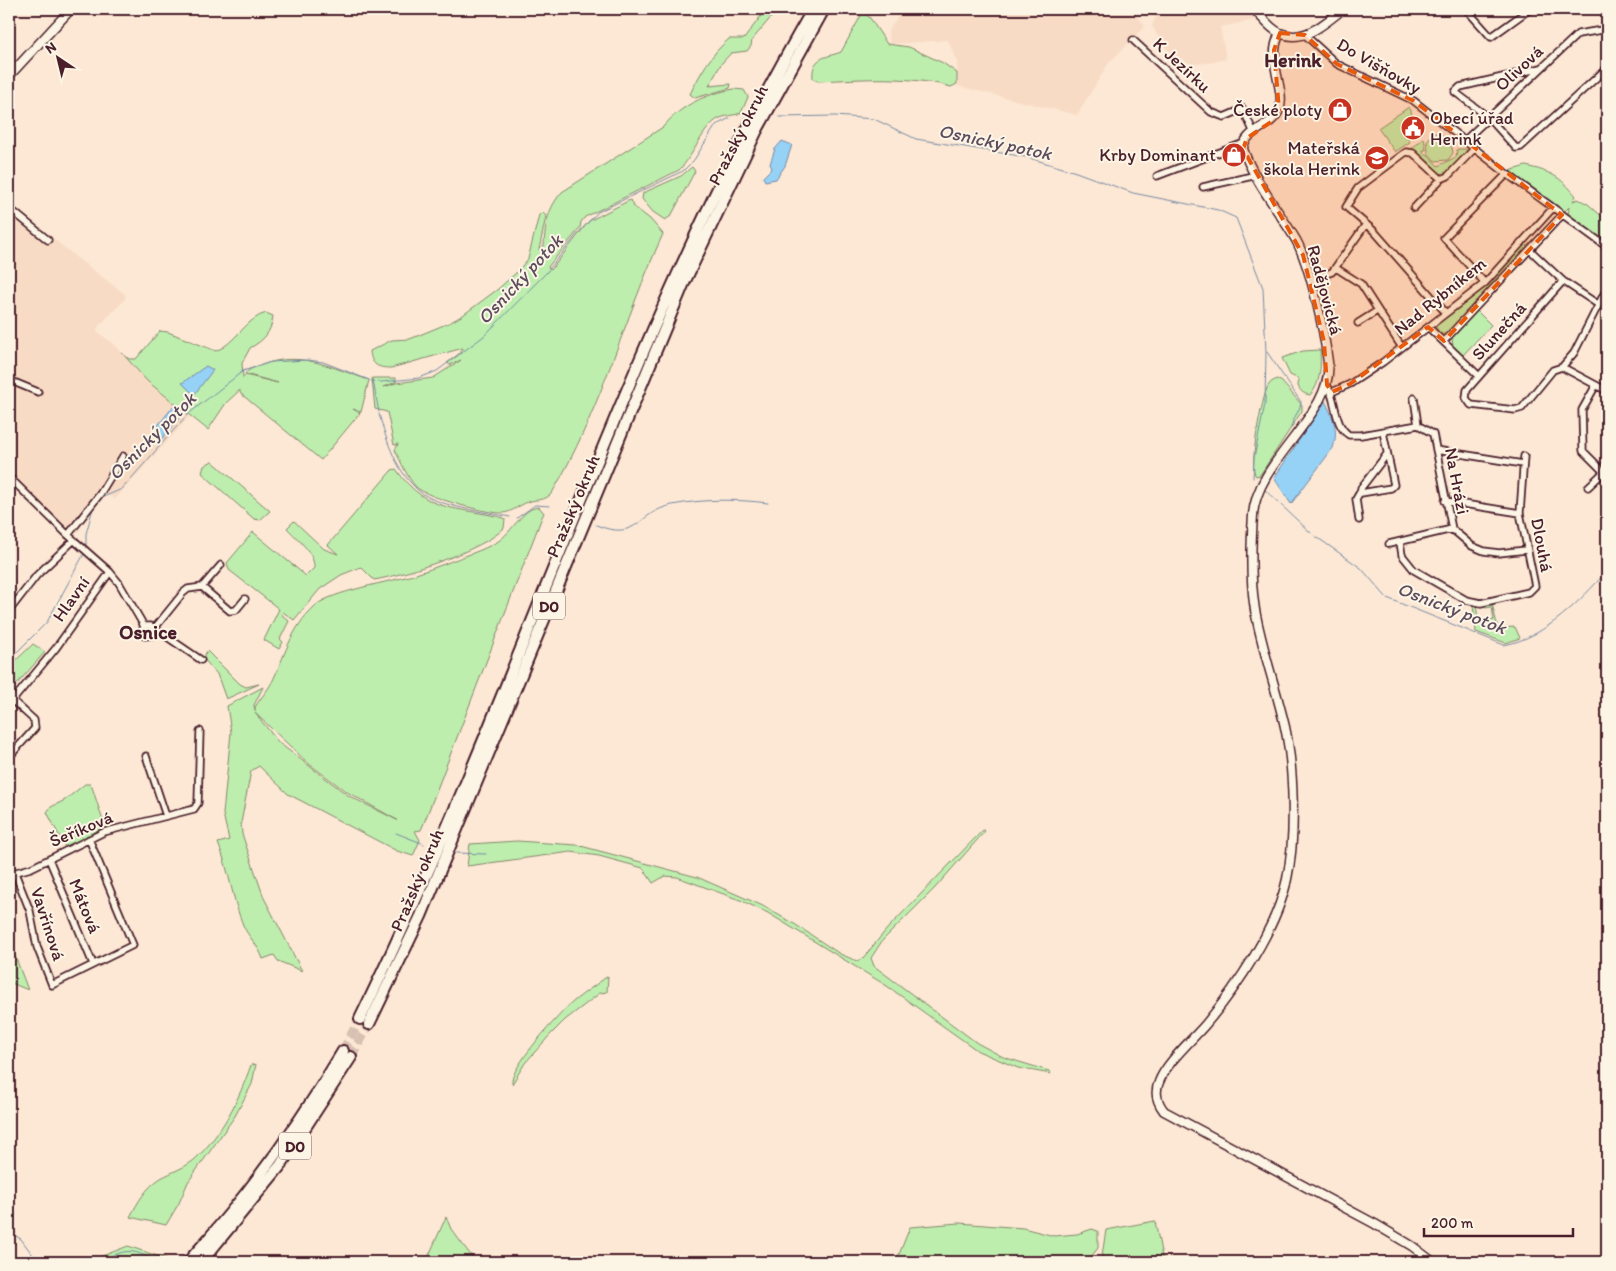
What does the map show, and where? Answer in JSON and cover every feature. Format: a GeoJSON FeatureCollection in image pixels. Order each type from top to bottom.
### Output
{"type":"FeatureCollection","features":[{"type":"Feature","properties":{"kind":"highway","name":"Pražský okruh"},"geometry":{"type":"LineString","coordinates":[[813,9],[746,130],[675,279],[365,1021],[420,916],[683,285],[757,130],[824,9]]}},
{"type":"Feature","properties":{"kind":"highway","name":"D0"},"geometry":{"type":"LineString","coordinates":[[188,1262],[201,1257],[280,1166],[347,1054]]}},
{"type":"Feature","properties":{"kind":"street"},"geometry":{"type":"LineString","coordinates":[[9,76],[71,9]]}},
{"type":"Feature","properties":{"kind":"street"},"geometry":{"type":"LineString","coordinates":[[1254,9],[1280,33],[1305,35],[1343,9]]}},
{"type":"Feature","properties":{"kind":"street"},"geometry":{"type":"LineString","coordinates":[[1466,9],[1491,38],[1527,10]]}},
{"type":"Feature","properties":{"kind":"street","name":"Olivová"},"geometry":{"type":"LineString","coordinates":[[1464,141],[1578,34],[1605,32]]}},
{"type":"Feature","properties":{"kind":"street"},"geometry":{"type":"LineString","coordinates":[[1157,176],[1244,143],[1254,133],[1271,122],[1280,108],[1274,50],[1280,33]]}},
{"type":"Feature","properties":{"kind":"street","name":"Do Višňovky"},"geometry":{"type":"LineString","coordinates":[[1305,35],[1337,64],[1414,102],[1507,174],[1607,247]]}},
{"type":"Feature","properties":{"kind":"street","name":"K Jezírku"},"geometry":{"type":"LineString","coordinates":[[1133,40],[1211,112],[1224,117],[1243,110],[1254,133]]}},
{"type":"Feature","properties":{"kind":"street"},"geometry":{"type":"LineString","coordinates":[[1541,68],[1460,87],[1455,92],[1488,118],[1516,148],[1521,148],[1607,68]]}},
{"type":"Feature","properties":{"kind":"street","name":"Radějovická"},"geometry":{"type":"LineString","coordinates":[[1244,143],[1244,152],[1303,255],[1328,363],[1327,385],[1316,405],[1259,488],[1253,516],[1255,612],[1284,724],[1291,760],[1290,858],[1287,879],[1277,910],[1249,964],[1217,1010],[1161,1076],[1156,1094],[1158,1103],[1164,1111],[1375,1224],[1412,1246],[1433,1262]]}},
{"type":"Feature","properties":{"kind":"street"},"geometry":{"type":"LineString","coordinates":[[1414,208],[1441,179],[1448,176],[1474,149]]}},
{"type":"Feature","properties":{"kind":"street"},"geometry":{"type":"LineString","coordinates":[[1441,179],[1413,153],[1408,152],[1358,188],[1347,208],[1366,224],[1446,313]]}},
{"type":"Feature","properties":{"kind":"street"},"geometry":{"type":"LineString","coordinates":[[1485,283],[1444,238],[1507,174]]}},
{"type":"Feature","properties":{"kind":"street"},"geometry":{"type":"LineString","coordinates":[[1203,187],[1257,175]]}},
{"type":"Feature","properties":{"kind":"street","name":"Nad Rybníkem"},"geometry":{"type":"LineString","coordinates":[[1332,392],[1350,384],[1485,283],[1553,208]]}},
{"type":"Feature","properties":{"kind":"street"},"geometry":{"type":"LineString","coordinates":[[10,211],[48,240]]}},
{"type":"Feature","properties":{"kind":"street","name":"Nad Rybníkem"},"geometry":{"type":"LineString","coordinates":[[1444,341],[1562,215]]}},
{"type":"Feature","properties":{"kind":"street"},"geometry":{"type":"LineString","coordinates":[[1310,280],[1328,275],[1336,268],[1366,224]]}},
{"type":"Feature","properties":{"kind":"street"},"geometry":{"type":"LineString","coordinates":[[1530,250],[1563,281],[1599,305]]}},
{"type":"Feature","properties":{"kind":"street"},"geometry":{"type":"LineString","coordinates":[[1336,268],[1361,284],[1401,346]]}},
{"type":"Feature","properties":{"kind":"street","name":"Slunečná"},"geometry":{"type":"LineString","coordinates":[[1562,367],[1553,370],[1518,410],[1474,406],[1469,403],[1467,392],[1479,376],[1563,281]]}},
{"type":"Feature","properties":{"kind":"street"},"geometry":{"type":"LineString","coordinates":[[1607,288],[1574,353],[1562,367],[1607,391]]}},
{"type":"Feature","properties":{"kind":"street"},"geometry":{"type":"LineString","coordinates":[[1358,323],[1377,311]]}},
{"type":"Feature","properties":{"kind":"street"},"geometry":{"type":"LineString","coordinates":[[1428,327],[1479,376]]}},
{"type":"Feature","properties":{"kind":"street"},"geometry":{"type":"LineString","coordinates":[[9,380],[38,392]]}},
{"type":"Feature","properties":{"kind":"street"},"geometry":{"type":"LineString","coordinates":[[1327,385],[1332,392],[1334,404],[1346,433],[1362,435],[1418,425],[1414,398]]}},
{"type":"Feature","properties":{"kind":"street"},"geometry":{"type":"LineString","coordinates":[[1588,487],[1606,471],[1583,451],[1582,410],[1596,385]]}},
{"type":"Feature","properties":{"kind":"street","name":"Na Hrázi"},"geometry":{"type":"LineString","coordinates":[[1418,425],[1433,434],[1452,529],[1465,542],[1484,551],[1499,553],[1526,550]]}},
{"type":"Feature","properties":{"kind":"street"},"geometry":{"type":"LineString","coordinates":[[1360,492],[1367,493],[1394,485],[1386,454],[1383,432]]}},
{"type":"Feature","properties":{"kind":"street"},"geometry":{"type":"LineString","coordinates":[[1436,450],[1523,464]]}},
{"type":"Feature","properties":{"kind":"street"},"geometry":{"type":"LineString","coordinates":[[1359,520],[1356,499],[1362,485],[1386,454]]}},
{"type":"Feature","properties":{"kind":"street"},"geometry":{"type":"LineString","coordinates":[[68,535],[100,494],[123,456]]}},
{"type":"Feature","properties":{"kind":"street","name":"Dlouhá"},"geometry":{"type":"LineString","coordinates":[[1400,542],[1402,555],[1414,570],[1466,600],[1481,603],[1529,592],[1535,586],[1526,550],[1520,513],[1524,456]]}},
{"type":"Feature","properties":{"kind":"street","name":"Hlavní"},"geometry":{"type":"LineString","coordinates":[[9,477],[68,535],[110,572],[56,648],[11,703]]}},
{"type":"Feature","properties":{"kind":"street"},"geometry":{"type":"LineString","coordinates":[[1445,501],[1520,513]]}},
{"type":"Feature","properties":{"kind":"street"},"geometry":{"type":"LineString","coordinates":[[1389,544],[1452,529]]}},
{"type":"Feature","properties":{"kind":"street"},"geometry":{"type":"LineString","coordinates":[[9,612],[37,575],[74,540]]}},
{"type":"Feature","properties":{"kind":"street"},"geometry":{"type":"LineString","coordinates":[[110,572],[119,583],[144,626],[142,633],[147,637],[152,635],[154,629],[183,593],[188,589],[202,587],[221,565]]}},
{"type":"Feature","properties":{"kind":"street"},"geometry":{"type":"LineString","coordinates":[[202,587],[230,611],[236,610],[245,598]]}},
{"type":"Feature","properties":{"kind":"street"},"geometry":{"type":"LineString","coordinates":[[144,626],[150,625],[201,660]]}},
{"type":"Feature","properties":{"kind":"street"},"geometry":{"type":"LineString","coordinates":[[9,757],[35,728],[34,720],[11,703]]}},
{"type":"Feature","properties":{"kind":"street","name":"Šeříková"},"geometry":{"type":"LineString","coordinates":[[12,873],[26,870],[104,832],[194,809],[198,803],[200,732]]}},
{"type":"Feature","properties":{"kind":"street"},"geometry":{"type":"LineString","coordinates":[[146,756],[166,816]]}},
{"type":"Feature","properties":{"kind":"street","name":"Vavřínová"},"geometry":{"type":"LineString","coordinates":[[12,873],[30,911],[37,947],[52,985],[132,945],[89,839]]}},
{"type":"Feature","properties":{"kind":"street","name":"Mátová"},"geometry":{"type":"LineString","coordinates":[[49,859],[93,964]]}},
{"type":"Feature","properties":{"kind":"highlighted area"},"geometry":{"type":"Polygon","coordinates":[[[1280,33],[1305,35],[1337,64],[1414,101],[1562,215],[1444,341],[1428,327],[1350,384],[1332,392],[1327,385],[1324,342],[1303,255],[1243,149],[1247,138],[1271,122],[1279,110],[1274,50],[1280,33]]]}},
{"type":"Feature","properties":{"kind":"shaded area"},"geometry":{"type":"Polygon","coordinates":[[[903,9],[1132,9],[1145,26],[1108,64],[1077,115],[958,86],[957,62],[948,40],[890,44],[888,31],[903,9]]]}},
{"type":"Feature","properties":{"kind":"shaded area"},"geometry":{"type":"Polygon","coordinates":[[[1151,9],[1248,9],[1259,19],[1220,27],[1226,59],[1191,64],[1171,53],[1164,46],[1152,26],[1156,16],[1151,9]]]}},
{"type":"Feature","properties":{"kind":"shaded area"},"geometry":{"type":"Polygon","coordinates":[[[9,202],[77,258],[125,294],[125,299],[98,327],[97,332],[114,344],[147,381],[191,415],[115,499],[101,492],[71,531],[66,531],[9,472],[9,202]]]}},
{"type":"Feature","properties":{"kind":"green space"},"geometry":{"type":"Polygon","coordinates":[[[766,9],[778,9],[752,40],[751,46],[747,51],[731,53],[721,64],[709,86],[731,84],[730,88],[695,98],[690,94],[702,72],[717,51],[729,39],[744,39],[766,9]]]}},
{"type":"Feature","properties":{"kind":"green space"},"geometry":{"type":"Polygon","coordinates":[[[863,12],[870,18],[887,44],[909,47],[943,63],[957,73],[957,84],[951,87],[902,79],[818,81],[813,79],[814,66],[821,59],[841,52],[863,12]]]}},
{"type":"Feature","properties":{"kind":"green space"},"geometry":{"type":"Polygon","coordinates":[[[734,89],[744,90],[748,97],[741,113],[718,119],[713,123],[679,170],[585,217],[581,222],[580,228],[548,267],[551,270],[589,221],[630,200],[634,204],[633,206],[650,219],[663,234],[598,398],[569,462],[552,493],[544,499],[528,502],[511,511],[496,513],[433,496],[416,487],[395,450],[398,444],[394,445],[387,412],[375,409],[372,378],[396,378],[396,382],[384,387],[396,383],[433,378],[461,360],[450,365],[447,363],[460,353],[463,348],[391,368],[376,365],[372,360],[370,351],[392,340],[410,339],[463,315],[498,289],[528,259],[539,215],[542,212],[546,216],[539,250],[544,246],[548,217],[553,204],[562,192],[663,127],[686,107],[704,97],[734,89]]]}},
{"type":"Feature","properties":{"kind":"green space"},"geometry":{"type":"Polygon","coordinates":[[[1409,107],[1412,114],[1411,117],[1400,129],[1410,142],[1395,152],[1378,128],[1409,107]]]}},
{"type":"Feature","properties":{"kind":"green space"},"geometry":{"type":"Polygon","coordinates":[[[1433,133],[1444,136],[1449,142],[1453,153],[1448,160],[1435,161],[1428,153],[1427,141],[1433,133]]]}},
{"type":"Feature","properties":{"kind":"green space"},"geometry":{"type":"Polygon","coordinates":[[[1424,138],[1426,150],[1423,150],[1424,154],[1427,154],[1438,166],[1456,157],[1457,149],[1466,149],[1467,152],[1447,174],[1441,175],[1412,148],[1424,138]]]}},
{"type":"Feature","properties":{"kind":"green space"},"geometry":{"type":"Polygon","coordinates":[[[1526,166],[1542,170],[1560,179],[1576,196],[1573,201],[1578,199],[1588,204],[1607,221],[1607,244],[1568,215],[1569,207],[1564,212],[1509,171],[1526,166]]]}},
{"type":"Feature","properties":{"kind":"green space"},"geometry":{"type":"Polygon","coordinates":[[[692,167],[695,171],[671,216],[665,220],[653,212],[642,199],[643,193],[681,176],[692,167]]]}},
{"type":"Feature","properties":{"kind":"green space"},"geometry":{"type":"Polygon","coordinates":[[[1525,244],[1528,247],[1448,334],[1440,334],[1436,327],[1438,322],[1487,285],[1525,244]]]}},
{"type":"Feature","properties":{"kind":"green space"},"geometry":{"type":"Polygon","coordinates":[[[1477,311],[1491,325],[1463,355],[1453,346],[1452,338],[1477,311]]]}},
{"type":"Feature","properties":{"kind":"green space"},"geometry":{"type":"Polygon","coordinates":[[[266,313],[273,316],[271,327],[263,339],[250,348],[242,363],[243,378],[245,375],[278,383],[245,374],[250,369],[290,359],[316,362],[369,380],[361,412],[353,409],[360,413],[321,460],[240,393],[240,390],[226,403],[208,430],[147,381],[122,353],[129,359],[136,359],[160,331],[168,332],[216,351],[229,343],[252,320],[266,313]]]}},
{"type":"Feature","properties":{"kind":"green space"},"geometry":{"type":"Polygon","coordinates":[[[1320,350],[1318,380],[1314,391],[1308,395],[1299,389],[1299,379],[1290,375],[1282,358],[1303,351],[1320,350]]]}},
{"type":"Feature","properties":{"kind":"green space"},"geometry":{"type":"Polygon","coordinates":[[[1277,379],[1282,382],[1302,405],[1302,411],[1260,475],[1256,476],[1254,461],[1259,417],[1268,386],[1277,379]]]}},
{"type":"Feature","properties":{"kind":"green space"},"geometry":{"type":"Polygon","coordinates":[[[212,461],[270,511],[260,520],[254,519],[202,473],[204,466],[212,461]]]}},
{"type":"Feature","properties":{"kind":"green space"},"geometry":{"type":"Polygon","coordinates":[[[396,469],[408,484],[419,494],[431,501],[444,506],[504,518],[504,528],[479,545],[462,553],[404,573],[374,580],[361,567],[341,575],[320,589],[294,620],[283,612],[282,615],[289,621],[280,639],[283,642],[279,649],[264,640],[279,609],[229,570],[227,563],[253,532],[306,576],[314,568],[314,562],[305,546],[287,528],[294,521],[324,549],[338,554],[328,545],[392,470],[396,469]]]}},
{"type":"Feature","properties":{"kind":"green space"},"geometry":{"type":"Polygon","coordinates":[[[539,507],[544,513],[424,823],[421,830],[415,831],[420,840],[413,856],[397,851],[288,794],[259,766],[251,771],[241,823],[242,834],[264,898],[302,971],[278,961],[274,955],[263,959],[243,925],[218,843],[229,840],[223,814],[231,732],[227,706],[263,687],[254,705],[255,711],[255,707],[272,682],[295,631],[315,606],[348,591],[416,574],[482,549],[503,538],[522,516],[533,508],[539,507]],[[255,713],[279,743],[349,796],[397,820],[347,792],[309,764],[255,713]]]}},
{"type":"Feature","properties":{"kind":"green space"},"geometry":{"type":"Polygon","coordinates":[[[1492,604],[1498,628],[1515,627],[1520,638],[1506,643],[1476,632],[1473,605],[1476,606],[1479,623],[1494,620],[1492,607],[1485,608],[1484,605],[1492,604]]]}},
{"type":"Feature","properties":{"kind":"green space"},"geometry":{"type":"Polygon","coordinates":[[[33,644],[45,652],[9,693],[9,667],[33,644]]]}},
{"type":"Feature","properties":{"kind":"green space"},"geometry":{"type":"Polygon","coordinates":[[[207,651],[240,684],[246,687],[259,684],[226,699],[217,674],[203,658],[207,651]]]}},
{"type":"Feature","properties":{"kind":"green space"},"geometry":{"type":"Polygon","coordinates":[[[85,784],[90,784],[92,787],[105,827],[65,847],[47,812],[51,807],[65,800],[85,784]]]}},
{"type":"Feature","properties":{"kind":"green space"},"geometry":{"type":"Polygon","coordinates":[[[983,830],[985,831],[935,888],[882,941],[871,958],[874,966],[977,1043],[1003,1057],[1049,1071],[1051,1074],[1018,1068],[978,1051],[887,986],[768,913],[740,900],[677,877],[665,876],[653,883],[643,868],[599,856],[571,852],[467,866],[470,844],[517,841],[577,845],[697,877],[763,906],[840,954],[857,961],[863,958],[887,929],[983,830]]]}},
{"type":"Feature","properties":{"kind":"green space"},"geometry":{"type":"Polygon","coordinates":[[[9,940],[28,990],[9,982],[9,940]]]}},
{"type":"Feature","properties":{"kind":"green space"},"geometry":{"type":"Polygon","coordinates":[[[608,976],[607,992],[600,993],[565,1020],[525,1063],[512,1084],[518,1066],[526,1054],[558,1016],[574,1001],[608,976]]]}},
{"type":"Feature","properties":{"kind":"green space"},"geometry":{"type":"Polygon","coordinates":[[[256,1064],[252,1084],[235,1116],[188,1182],[179,1203],[166,1225],[130,1217],[139,1200],[151,1186],[161,1178],[194,1160],[204,1150],[228,1116],[241,1091],[251,1065],[256,1064]]]}},
{"type":"Feature","properties":{"kind":"green space"},"geometry":{"type":"Polygon","coordinates":[[[446,1217],[451,1229],[476,1262],[426,1262],[446,1217]]]}},
{"type":"Feature","properties":{"kind":"green space"},"geometry":{"type":"Polygon","coordinates":[[[1155,1221],[1163,1262],[1101,1262],[1106,1230],[1155,1221]]]}},
{"type":"Feature","properties":{"kind":"green space"},"geometry":{"type":"Polygon","coordinates":[[[959,1223],[1023,1228],[1054,1236],[1077,1234],[1092,1229],[1098,1231],[1098,1248],[1087,1262],[896,1262],[910,1227],[959,1223]]]}},
{"type":"Feature","properties":{"kind":"green space"},"geometry":{"type":"Polygon","coordinates":[[[128,1246],[172,1261],[87,1262],[128,1246]]]}},
{"type":"Feature","properties":{"kind":"water"},"geometry":{"type":"Polygon","coordinates":[[[782,141],[792,145],[785,166],[776,179],[765,181],[763,177],[772,168],[770,164],[775,149],[782,141]]]}},
{"type":"Feature","properties":{"kind":"water"},"geometry":{"type":"Polygon","coordinates":[[[206,366],[213,370],[194,395],[182,383],[206,366]]]}},
{"type":"Feature","properties":{"kind":"water"},"geometry":{"type":"Polygon","coordinates":[[[1325,401],[1335,429],[1333,448],[1291,504],[1274,478],[1325,401]]]}},
{"type":"Feature","properties":{"kind":"water"},"geometry":{"type":"Polygon","coordinates":[[[175,404],[184,412],[161,440],[152,433],[175,404]]]}},
{"type":"Feature","properties":{"kind":"waterway","name":"Osnický potok"},"geometry":{"type":"LineString","coordinates":[[779,117],[835,116],[874,119],[916,139],[1026,157],[1076,172],[1133,193],[1218,210],[1236,218],[1263,288],[1266,352],[1265,404],[1254,458],[1253,478]]}},
{"type":"Feature","properties":{"kind":"waterway","name":"Osnický potok"},"geometry":{"type":"LineString","coordinates":[[579,232],[598,212],[683,171],[694,160],[716,125],[730,118]]}},
{"type":"Feature","properties":{"kind":"waterway","name":"Osnický potok"},"geometry":{"type":"LineString","coordinates":[[371,381],[381,382],[419,378],[437,371],[484,336],[547,272],[578,233]]}},
{"type":"Feature","properties":{"kind":"waterway"},"geometry":{"type":"LineString","coordinates":[[1267,352],[1301,402],[1291,428]]}},
{"type":"Feature","properties":{"kind":"waterway","name":"Osnický potok"},"geometry":{"type":"LineString","coordinates":[[101,498],[122,489],[187,415],[243,371],[271,362],[307,360],[323,362],[369,380]]}},
{"type":"Feature","properties":{"kind":"waterway"},"geometry":{"type":"LineString","coordinates":[[373,381],[379,412]]}},
{"type":"Feature","properties":{"kind":"waterway"},"geometry":{"type":"LineString","coordinates":[[379,414],[393,456],[404,474],[419,491],[427,497],[450,505],[510,517]]}},
{"type":"Feature","properties":{"kind":"waterway","name":"Osnický potok"},"geometry":{"type":"LineString","coordinates":[[1265,490],[1311,533]]}},
{"type":"Feature","properties":{"kind":"waterway"},"geometry":{"type":"LineString","coordinates":[[596,525],[621,530],[637,524],[660,509],[684,503],[720,500],[768,503]]}},
{"type":"Feature","properties":{"kind":"waterway","name":"Osnický potok"},"geometry":{"type":"LineString","coordinates":[[86,548],[86,534],[93,508],[98,501]]}},
{"type":"Feature","properties":{"kind":"waterway"},"geometry":{"type":"LineString","coordinates":[[517,518],[535,505],[550,506]]}},
{"type":"Feature","properties":{"kind":"waterway","name":"Osnický potok"},"geometry":{"type":"LineString","coordinates":[[1315,536],[1361,568],[1387,598],[1504,645],[1519,641],[1548,626],[1574,605],[1607,571]]}},
{"type":"Feature","properties":{"kind":"waterway","name":"Osnický potok"},"geometry":{"type":"LineString","coordinates":[[9,660],[47,622],[85,552]]}},
{"type":"Feature","properties":{"kind":"waterway"},"geometry":{"type":"LineString","coordinates":[[396,833],[424,844]]}},
{"type":"Feature","properties":{"kind":"waterway"},"geometry":{"type":"LineString","coordinates":[[456,853],[486,854]]}},
{"type":"Feature","properties":{"kind":"waterway"},"geometry":{"type":"LineString","coordinates":[[9,1232],[21,1239],[38,1262]]}},
{"type":"Feature","properties":{"kind":"waterway"},"geometry":{"type":"LineString","coordinates":[[100,1262],[122,1252],[134,1252],[156,1262]]}},
{"type":"Feature","properties":{"kind":"tunnel"},"geometry":{"type":"LineString","coordinates":[[343,1051],[360,1019]]}},
{"type":"Feature","properties":{"kind":"tunnel"},"geometry":{"type":"LineString","coordinates":[[351,1057],[369,1024]]}},
{"type":"Feature","properties":{"kind":"place","name":"České ploty"},"geometry":{"type":"Point","coordinates":[1340,110]}},
{"type":"Feature","properties":{"kind":"place","name":"Obecí úřad Herink"},"geometry":{"type":"Point","coordinates":[1413,128]}},
{"type":"Feature","properties":{"kind":"place","name":"Krby Dominant"},"geometry":{"type":"Point","coordinates":[1234,155]}},
{"type":"Feature","properties":{"kind":"place","name":"Mateřská škola Herink"},"geometry":{"type":"Point","coordinates":[1377,158]}},
{"type":"Feature","properties":{"kind":"district","name":"Herink"},"geometry":{"type":"Point","coordinates":[1293,60]}},
{"type":"Feature","properties":{"kind":"district","name":"Osnice"},"geometry":{"type":"Point","coordinates":[148,632]}}]}
